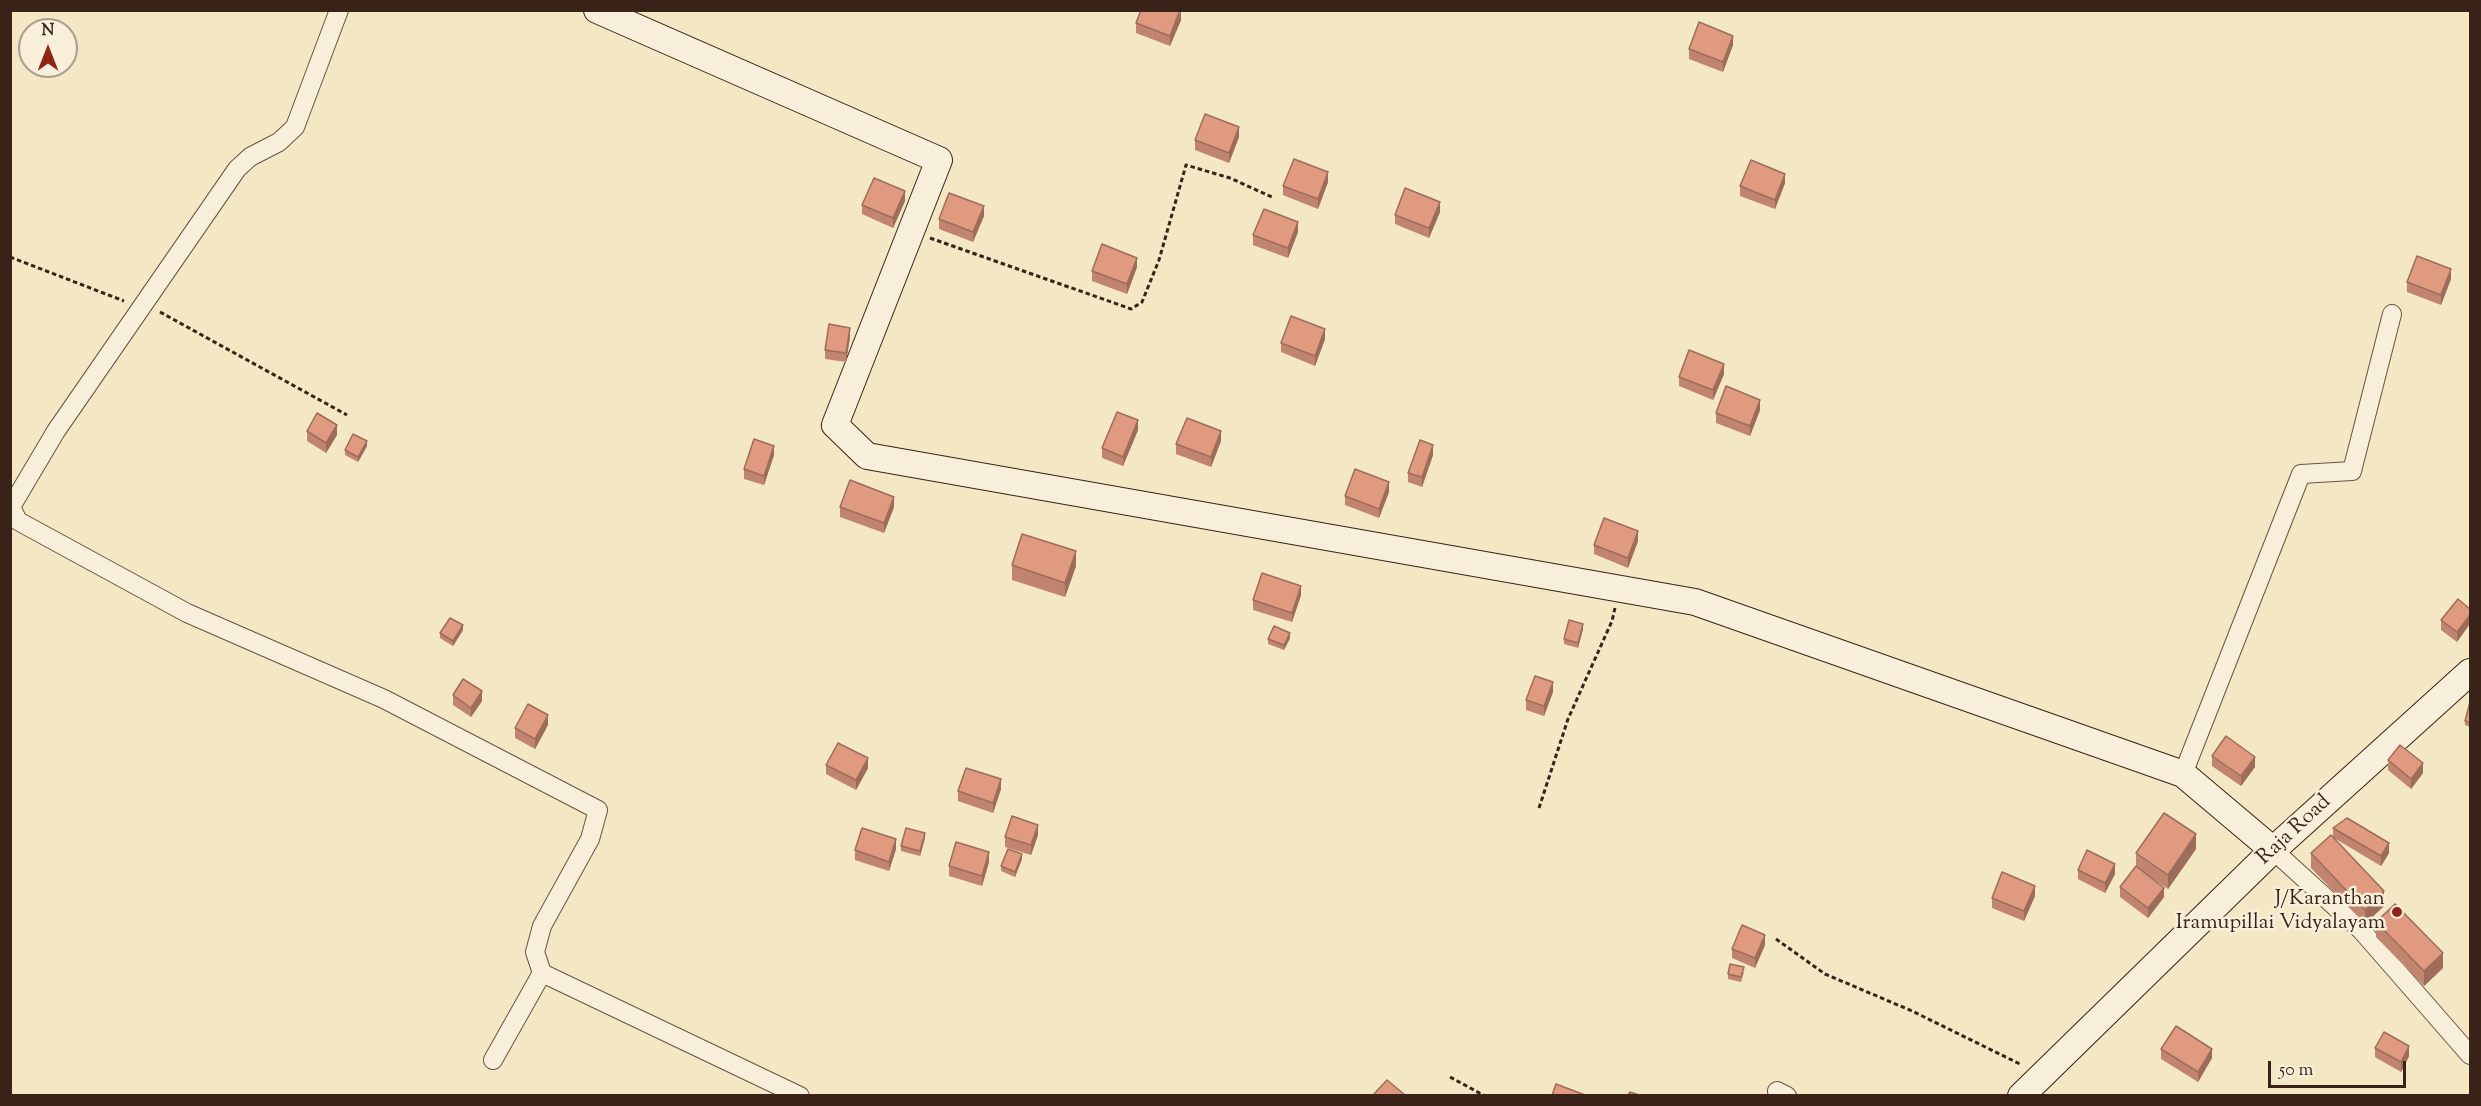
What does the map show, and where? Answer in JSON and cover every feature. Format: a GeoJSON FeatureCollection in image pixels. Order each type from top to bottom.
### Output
{"type":"FeatureCollection","features":[{"type":"Feature","properties":{"kind":"street"},"geometry":{"type":"LineString","coordinates":[[339,10],[295,127],[279,142],[250,157],[237,169],[56,431],[11,507],[18,521],[187,613],[384,699],[598,810],[590,840],[542,926],[535,952],[542,973],[800,1095]]}},
{"type":"Feature","properties":{"kind":"street"},"geometry":{"type":"LineString","coordinates":[[597,10],[939,160],[836,425],[867,456],[1695,602],[2183,774],[2361,930],[2470,1055]]}},
{"type":"Feature","properties":{"kind":"street"},"geometry":{"type":"LineString","coordinates":[[2183,774],[2301,474],[2352,471],[2392,314]]}},
{"type":"Feature","properties":{"kind":"street","name":"Raja Road"},"geometry":{"type":"LineString","coordinates":[[2020,1095],[2272,850],[2470,672]]}},
{"type":"Feature","properties":{"kind":"street"},"geometry":{"type":"LineString","coordinates":[[493,1060],[542,973]]}},
{"type":"Feature","properties":{"kind":"path"},"geometry":{"type":"LineString","coordinates":[[911,231],[1131,309],[1142,302],[1159,260],[1186,165],[1230,178],[1274,198]]}},
{"type":"Feature","properties":{"kind":"path"},"geometry":{"type":"LineString","coordinates":[[10,257],[144,306],[347,415]]}},
{"type":"Feature","properties":{"kind":"path"},"geometry":{"type":"LineString","coordinates":[[1539,808],[1568,719],[1612,621],[1619,589]]}},
{"type":"Feature","properties":{"kind":"path"},"geometry":{"type":"LineString","coordinates":[[1776,939],[1826,974],[1912,1011],[2042,1075]]}},
{"type":"Feature","properties":{"kind":"path"},"geometry":{"type":"LineString","coordinates":[[1450,1077],[1485,1095]]}},
{"type":"Feature","properties":{"kind":"building"},"geometry":{"type":"Polygon","coordinates":[[[1141,10],[1180,10],[1170,36],[1136,23],[1141,10]]]}},
{"type":"Feature","properties":{"kind":"building"},"geometry":{"type":"Polygon","coordinates":[[[1699,22],[1733,36],[1723,62],[1689,49],[1699,22]]]}},
{"type":"Feature","properties":{"kind":"building"},"geometry":{"type":"Polygon","coordinates":[[[1205,114],[1239,127],[1229,153],[1195,140],[1205,114]]]}},
{"type":"Feature","properties":{"kind":"building"},"geometry":{"type":"Polygon","coordinates":[[[1294,159],[1328,172],[1318,199],[1283,186],[1294,159]]]}},
{"type":"Feature","properties":{"kind":"building"},"geometry":{"type":"Polygon","coordinates":[[[1751,160],[1785,174],[1775,200],[1740,186],[1751,160]]]}},
{"type":"Feature","properties":{"kind":"building"},"geometry":{"type":"Polygon","coordinates":[[[874,178],[905,191],[893,218],[862,205],[874,178]]]}},
{"type":"Feature","properties":{"kind":"building"},"geometry":{"type":"Polygon","coordinates":[[[1405,188],[1440,202],[1429,228],[1395,215],[1405,188]]]}},
{"type":"Feature","properties":{"kind":"building"},"geometry":{"type":"Polygon","coordinates":[[[949,193],[984,206],[973,232],[939,219],[949,193]]]}},
{"type":"Feature","properties":{"kind":"building"},"geometry":{"type":"Polygon","coordinates":[[[1264,209],[1298,222],[1288,248],[1253,235],[1264,209]]]}},
{"type":"Feature","properties":{"kind":"building"},"geometry":{"type":"Polygon","coordinates":[[[1102,244],[1137,258],[1127,284],[1092,271],[1102,244]]]}},
{"type":"Feature","properties":{"kind":"building"},"geometry":{"type":"Polygon","coordinates":[[[2417,256],[2451,269],[2441,295],[2407,282],[2417,256]]]}},
{"type":"Feature","properties":{"kind":"building"},"geometry":{"type":"Polygon","coordinates":[[[1291,316],[1325,329],[1315,356],[1281,343],[1291,316]]]}},
{"type":"Feature","properties":{"kind":"building"},"geometry":{"type":"Polygon","coordinates":[[[829,324],[850,328],[846,353],[825,350],[829,324]]]}},
{"type":"Feature","properties":{"kind":"building"},"geometry":{"type":"Polygon","coordinates":[[[1689,350],[1724,364],[1713,390],[1679,377],[1689,350]]]}},
{"type":"Feature","properties":{"kind":"building"},"geometry":{"type":"Polygon","coordinates":[[[1726,386],[1760,400],[1750,426],[1716,413],[1726,386]]]}},
{"type":"Feature","properties":{"kind":"building"},"geometry":{"type":"Polygon","coordinates":[[[1117,412],[1138,420],[1123,457],[1102,448],[1117,412]]]}},
{"type":"Feature","properties":{"kind":"building"},"geometry":{"type":"Polygon","coordinates":[[[317,413],[337,425],[326,443],[307,431],[317,413]]]}},
{"type":"Feature","properties":{"kind":"building"},"geometry":{"type":"Polygon","coordinates":[[[1187,418],[1221,431],[1211,457],[1176,444],[1187,418]]]}},
{"type":"Feature","properties":{"kind":"building"},"geometry":{"type":"Polygon","coordinates":[[[353,434],[367,441],[358,457],[345,450],[353,434]]]}},
{"type":"Feature","properties":{"kind":"building"},"geometry":{"type":"Polygon","coordinates":[[[754,439],[774,446],[764,476],[744,469],[754,439]]]}},
{"type":"Feature","properties":{"kind":"building"},"geometry":{"type":"Polygon","coordinates":[[[1420,440],[1433,445],[1422,477],[1408,473],[1420,440]]]}},
{"type":"Feature","properties":{"kind":"building"},"geometry":{"type":"Polygon","coordinates":[[[1355,469],[1389,482],[1379,509],[1345,496],[1355,469]]]}},
{"type":"Feature","properties":{"kind":"building"},"geometry":{"type":"Polygon","coordinates":[[[850,480],[894,497],[884,523],[840,507],[850,480]]]}},
{"type":"Feature","properties":{"kind":"building"},"geometry":{"type":"Polygon","coordinates":[[[1604,518],[1638,531],[1628,558],[1594,545],[1604,518]]]}},
{"type":"Feature","properties":{"kind":"building"},"geometry":{"type":"Polygon","coordinates":[[[1022,534],[1076,551],[1065,583],[1012,565],[1022,534]]]}},
{"type":"Feature","properties":{"kind":"building"},"geometry":{"type":"Polygon","coordinates":[[[1262,573],[1301,586],[1292,613],[1253,600],[1262,573]]]}},
{"type":"Feature","properties":{"kind":"building"},"geometry":{"type":"Polygon","coordinates":[[[2458,599],[2470,609],[2470,615],[2457,632],[2441,620],[2458,599]]]}},
{"type":"Feature","properties":{"kind":"building"},"geometry":{"type":"Polygon","coordinates":[[[450,618],[463,625],[453,641],[440,633],[450,618]]]}},
{"type":"Feature","properties":{"kind":"building"},"geometry":{"type":"Polygon","coordinates":[[[1569,620],[1583,624],[1578,643],[1564,639],[1569,620]]]}},
{"type":"Feature","properties":{"kind":"building"},"geometry":{"type":"Polygon","coordinates":[[[1274,626],[1290,633],[1284,645],[1268,639],[1274,626]]]}},
{"type":"Feature","properties":{"kind":"building"},"geometry":{"type":"Polygon","coordinates":[[[1535,676],[1553,682],[1544,706],[1526,700],[1535,676]]]}},
{"type":"Feature","properties":{"kind":"building"},"geometry":{"type":"Polygon","coordinates":[[[463,679],[482,691],[471,708],[453,695],[463,679]]]}},
{"type":"Feature","properties":{"kind":"building"},"geometry":{"type":"Polygon","coordinates":[[[2470,702],[2470,722],[2465,721],[2470,702]]]}},
{"type":"Feature","properties":{"kind":"building"},"geometry":{"type":"Polygon","coordinates":[[[528,704],[548,715],[535,739],[515,728],[528,704]]]}},
{"type":"Feature","properties":{"kind":"building"},"geometry":{"type":"Polygon","coordinates":[[[2226,736],[2255,757],[2241,776],[2212,756],[2226,736]]]}},
{"type":"Feature","properties":{"kind":"building"},"geometry":{"type":"Polygon","coordinates":[[[838,743],[868,758],[856,780],[826,765],[838,743]]]}},
{"type":"Feature","properties":{"kind":"building"},"geometry":{"type":"Polygon","coordinates":[[[2400,745],[2423,763],[2411,779],[2388,760],[2400,745]]]}},
{"type":"Feature","properties":{"kind":"building"},"geometry":{"type":"Polygon","coordinates":[[[966,768],[1001,779],[993,803],[958,791],[966,768]]]}},
{"type":"Feature","properties":{"kind":"building"},"geometry":{"type":"Polygon","coordinates":[[[2164,813],[2196,834],[2168,875],[2136,853],[2164,813]]]}},
{"type":"Feature","properties":{"kind":"building"},"geometry":{"type":"Polygon","coordinates":[[[1012,816],[1038,825],[1031,845],[1005,837],[1012,816]]]}},
{"type":"Feature","properties":{"kind":"building"},"geometry":{"type":"Polygon","coordinates":[[[2347,818],[2389,843],[2381,856],[2333,828],[2347,818]]]}},
{"type":"Feature","properties":{"kind":"building"},"geometry":{"type":"Polygon","coordinates":[[[862,828],[896,839],[889,862],[855,850],[862,828]]]}},
{"type":"Feature","properties":{"kind":"building"},"geometry":{"type":"Polygon","coordinates":[[[906,828],[925,833],[920,851],[901,846],[906,828]]]}},
{"type":"Feature","properties":{"kind":"building"},"geometry":{"type":"Polygon","coordinates":[[[2331,835],[2384,891],[2365,910],[2311,853],[2331,835]]]}},
{"type":"Feature","properties":{"kind":"building"},"geometry":{"type":"Polygon","coordinates":[[[956,842],[989,852],[982,876],[949,866],[956,842]]]}},
{"type":"Feature","properties":{"kind":"building"},"geometry":{"type":"Polygon","coordinates":[[[1008,849],[1022,854],[1015,872],[1001,866],[1008,849]]]}},
{"type":"Feature","properties":{"kind":"building"},"geometry":{"type":"Polygon","coordinates":[[[2087,850],[2115,864],[2105,883],[2078,870],[2087,850]]]}},
{"type":"Feature","properties":{"kind":"building"},"geometry":{"type":"Polygon","coordinates":[[[2136,866],[2164,888],[2148,908],[2120,887],[2136,866]]]}},
{"type":"Feature","properties":{"kind":"building"},"geometry":{"type":"Polygon","coordinates":[[[2002,872],[2035,886],[2024,911],[1992,898],[2002,872]]]}},
{"type":"Feature","properties":{"kind":"building"},"geometry":{"type":"Polygon","coordinates":[[[2395,904],[2443,953],[2424,971],[2376,922],[2395,904]]]}},
{"type":"Feature","properties":{"kind":"building"},"geometry":{"type":"Polygon","coordinates":[[[1742,925],[1765,935],[1755,958],[1732,949],[1742,925]]]}},
{"type":"Feature","properties":{"kind":"building"},"geometry":{"type":"Polygon","coordinates":[[[1730,964],[1744,967],[1741,977],[1728,974],[1730,964]]]}},
{"type":"Feature","properties":{"kind":"building"},"geometry":{"type":"Polygon","coordinates":[[[2176,1026],[2212,1049],[2198,1072],[2161,1049],[2176,1026]]]}},
{"type":"Feature","properties":{"kind":"building"},"geometry":{"type":"Polygon","coordinates":[[[2384,1032],[2409,1046],[2401,1062],[2375,1048],[2384,1032]]]}},
{"type":"Feature","properties":{"kind":"building"},"geometry":{"type":"Polygon","coordinates":[[[1387,1080],[1405,1095],[1373,1095],[1387,1080]]]}},
{"type":"Feature","properties":{"kind":"building"},"geometry":{"type":"Polygon","coordinates":[[[1556,1084],[1585,1095],[1552,1095],[1556,1084]]]}},
{"type":"Feature","properties":{"kind":"place","name":"J/Karanthan Iramupillai Vidyalayam"},"geometry":{"type":"Point","coordinates":[2397,912]}}]}
